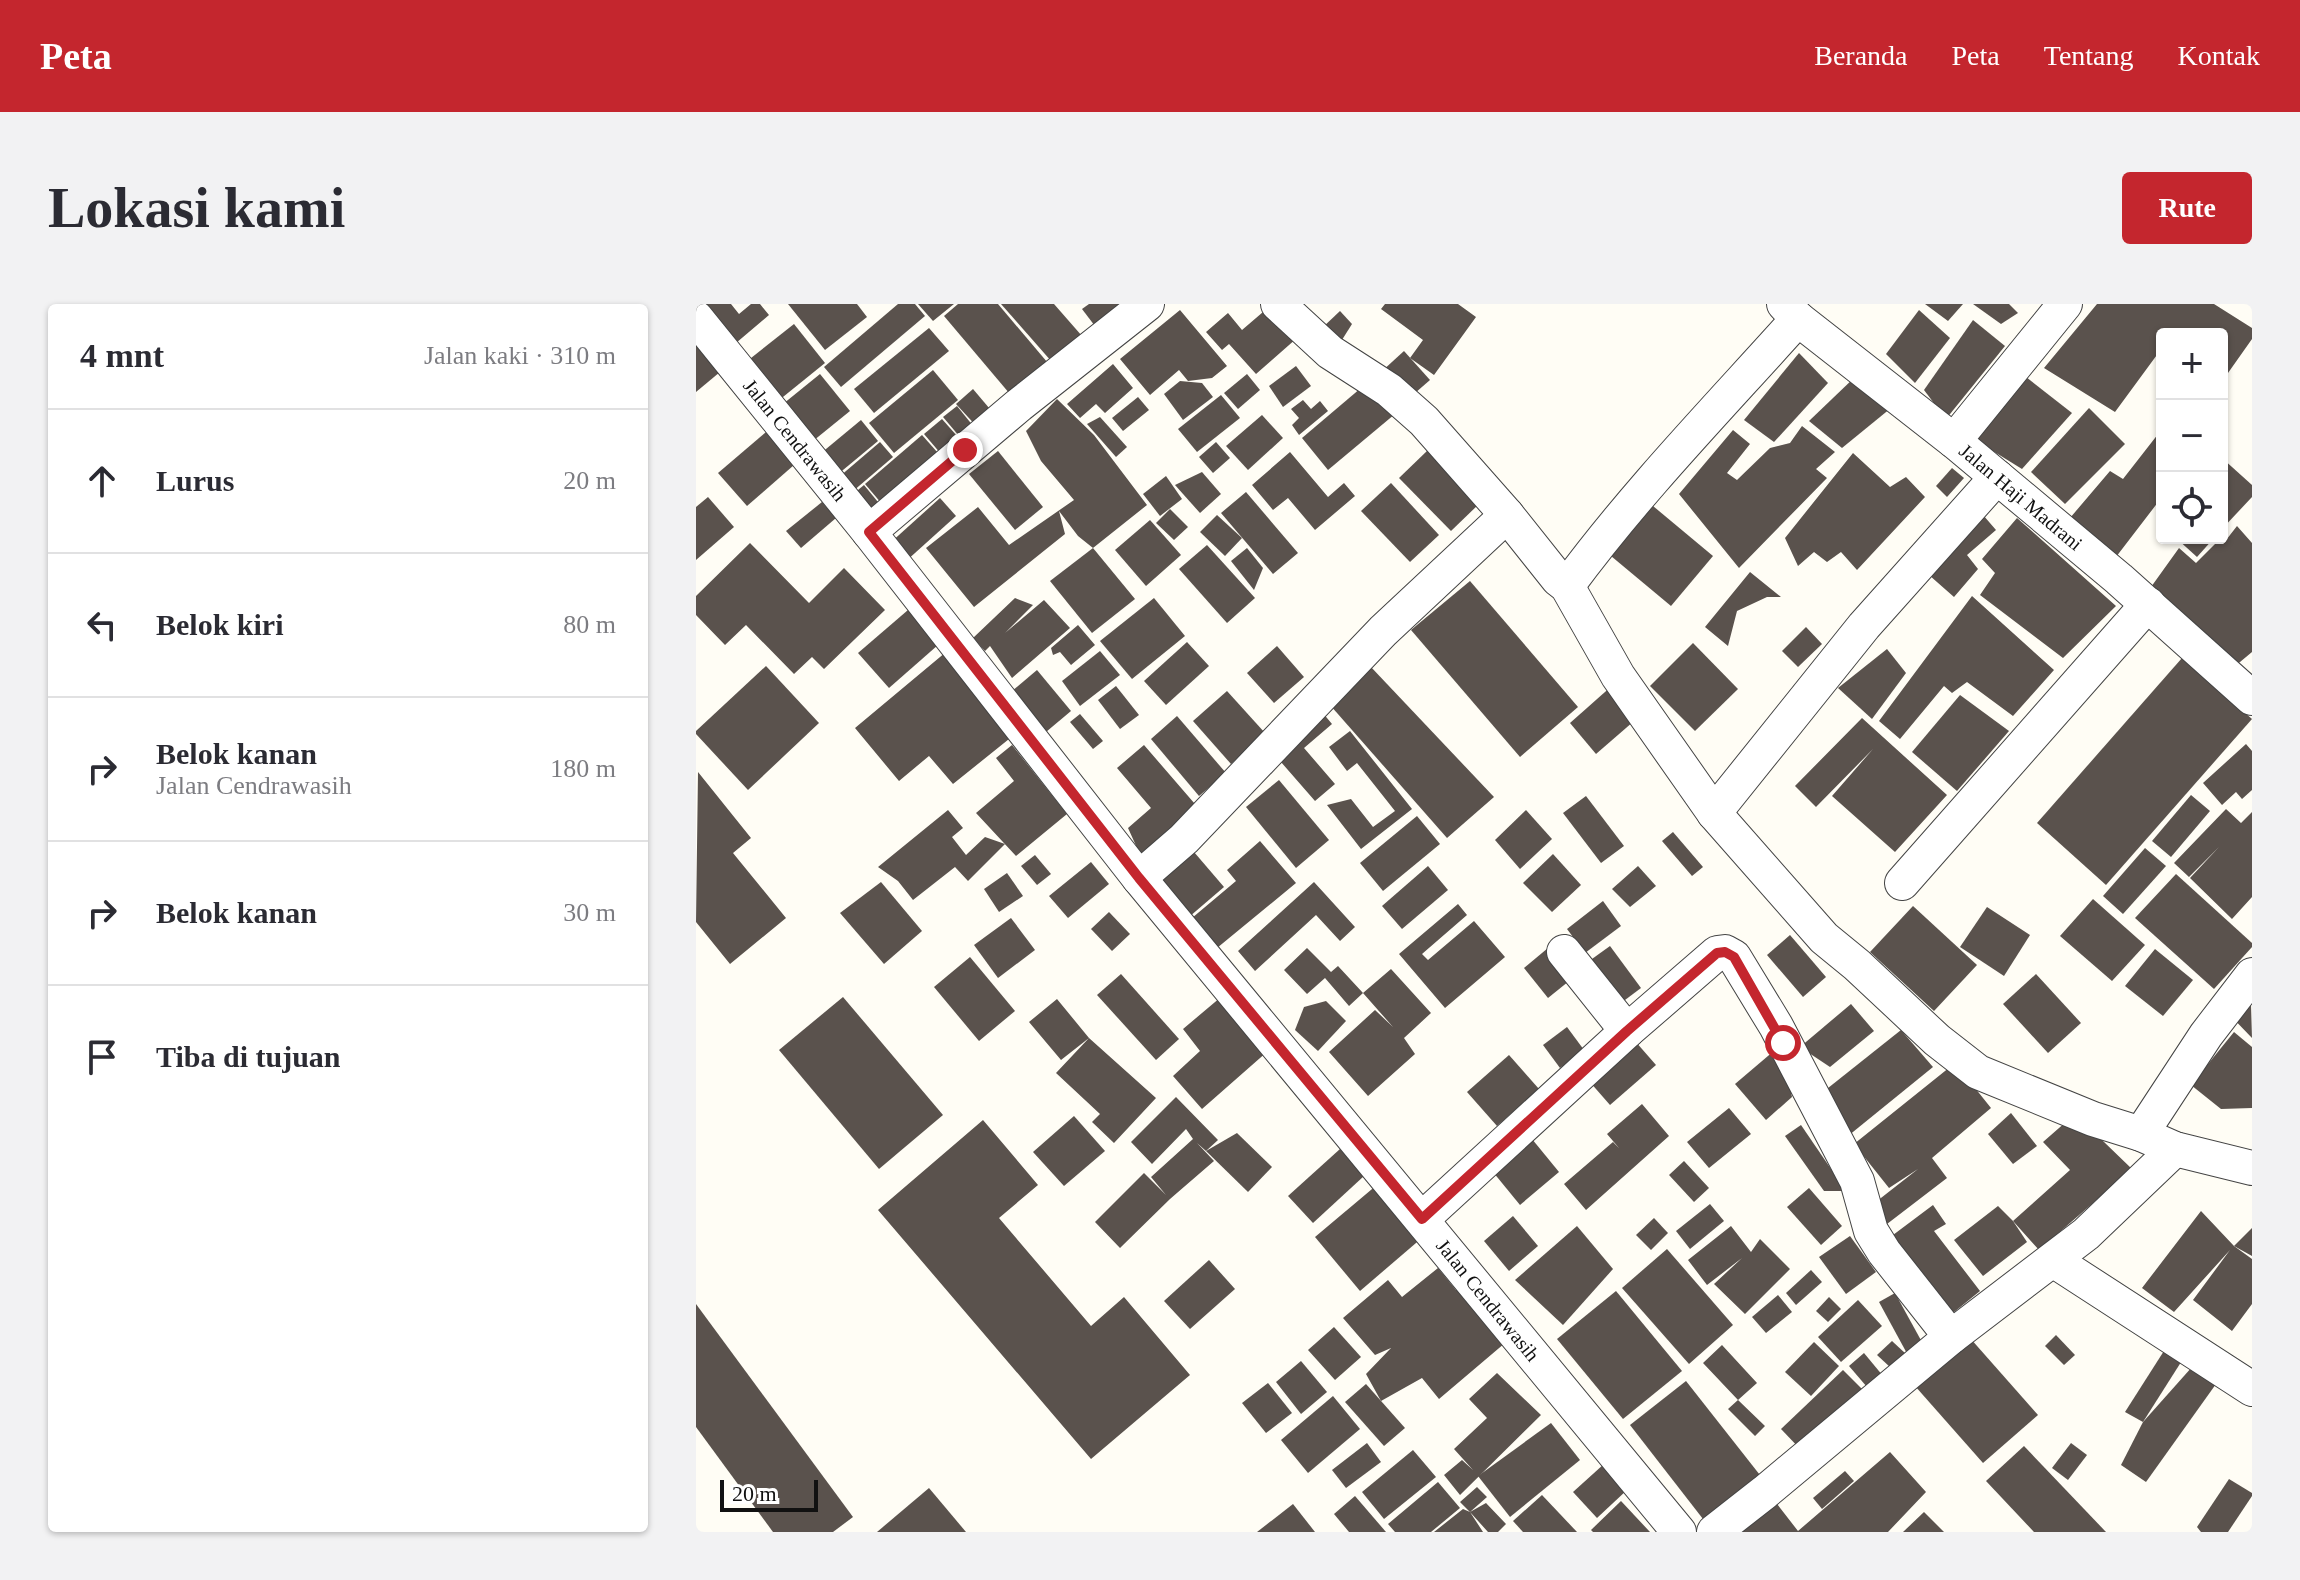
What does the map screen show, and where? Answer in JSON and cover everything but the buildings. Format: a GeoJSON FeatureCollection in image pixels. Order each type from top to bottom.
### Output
{"type":"FeatureCollection","features":[{"type":"Feature","properties":{"kind":"street"},"geometry":{"type":"LineString","coordinates":[[869,532],[1019,405],[1147,304]]}},
{"type":"Feature","properties":{"kind":"street"},"geometry":{"type":"LineString","coordinates":[[1278,304],[1330,352],[1389,390],[1424,421],[1567,586],[1618,676],[1714,813],[1824,938],[1937,1040],[1978,1072],[2093,1119],[2141,1134],[2175,1149],[2252,1168]]}},
{"type":"Feature","properties":{"kind":"street"},"geometry":{"type":"LineString","coordinates":[[1954,441],[2065,304]]}},
{"type":"Feature","properties":{"kind":"street"},"geometry":{"type":"LineString","coordinates":[[1567,586],[1791,312]]}},
{"type":"Feature","properties":{"kind":"street","name":"Jalan Haji Madrani"},"geometry":{"type":"LineString","coordinates":[[1791,312],[1954,441],[2248,687]]}},
{"type":"Feature","properties":{"kind":"street","name":"Jalan Cendrawasih"},"geometry":{"type":"LineString","coordinates":[[696,318],[869,532],[1139,878],[1679,1532]]}},
{"type":"Feature","properties":{"kind":"street"},"geometry":{"type":"LineString","coordinates":[[1714,813],[1864,626],[1997,477]]}},
{"type":"Feature","properties":{"kind":"street"},"geometry":{"type":"LineString","coordinates":[[1139,878],[1184,839],[1383,631],[1507,515]]}},
{"type":"Feature","properties":{"kind":"street"},"geometry":{"type":"LineString","coordinates":[[1902,883],[2148,604]]}},
{"type":"Feature","properties":{"kind":"street"},"geometry":{"type":"LineString","coordinates":[[1564,952],[1627,1031]]}},
{"type":"Feature","properties":{"kind":"street"},"geometry":{"type":"LineString","coordinates":[[1422,1219],[1627,1031],[1717,953],[1725,952],[1734,957],[1776,1026],[1857,1181],[1871,1231],[1951,1337]]}},
{"type":"Feature","properties":{"kind":"street"},"geometry":{"type":"LineString","coordinates":[[2141,1134],[2206,1035],[2252,975]]}},
{"type":"Feature","properties":{"kind":"street"},"geometry":{"type":"LineString","coordinates":[[1714,1532],[1951,1337],[2086,1234],[2175,1149]]}},
{"type":"Feature","properties":{"kind":"street"},"geometry":{"type":"LineString","coordinates":[[2053,1260],[2252,1389]]}},
{"type":"Feature","properties":{"kind":"route"},"geometry":{"type":"LineString","coordinates":[[965,450],[869,532],[1139,878],[1422,1219],[1717,953],[1725,952],[1734,957],[1783,1043]]}}]}
